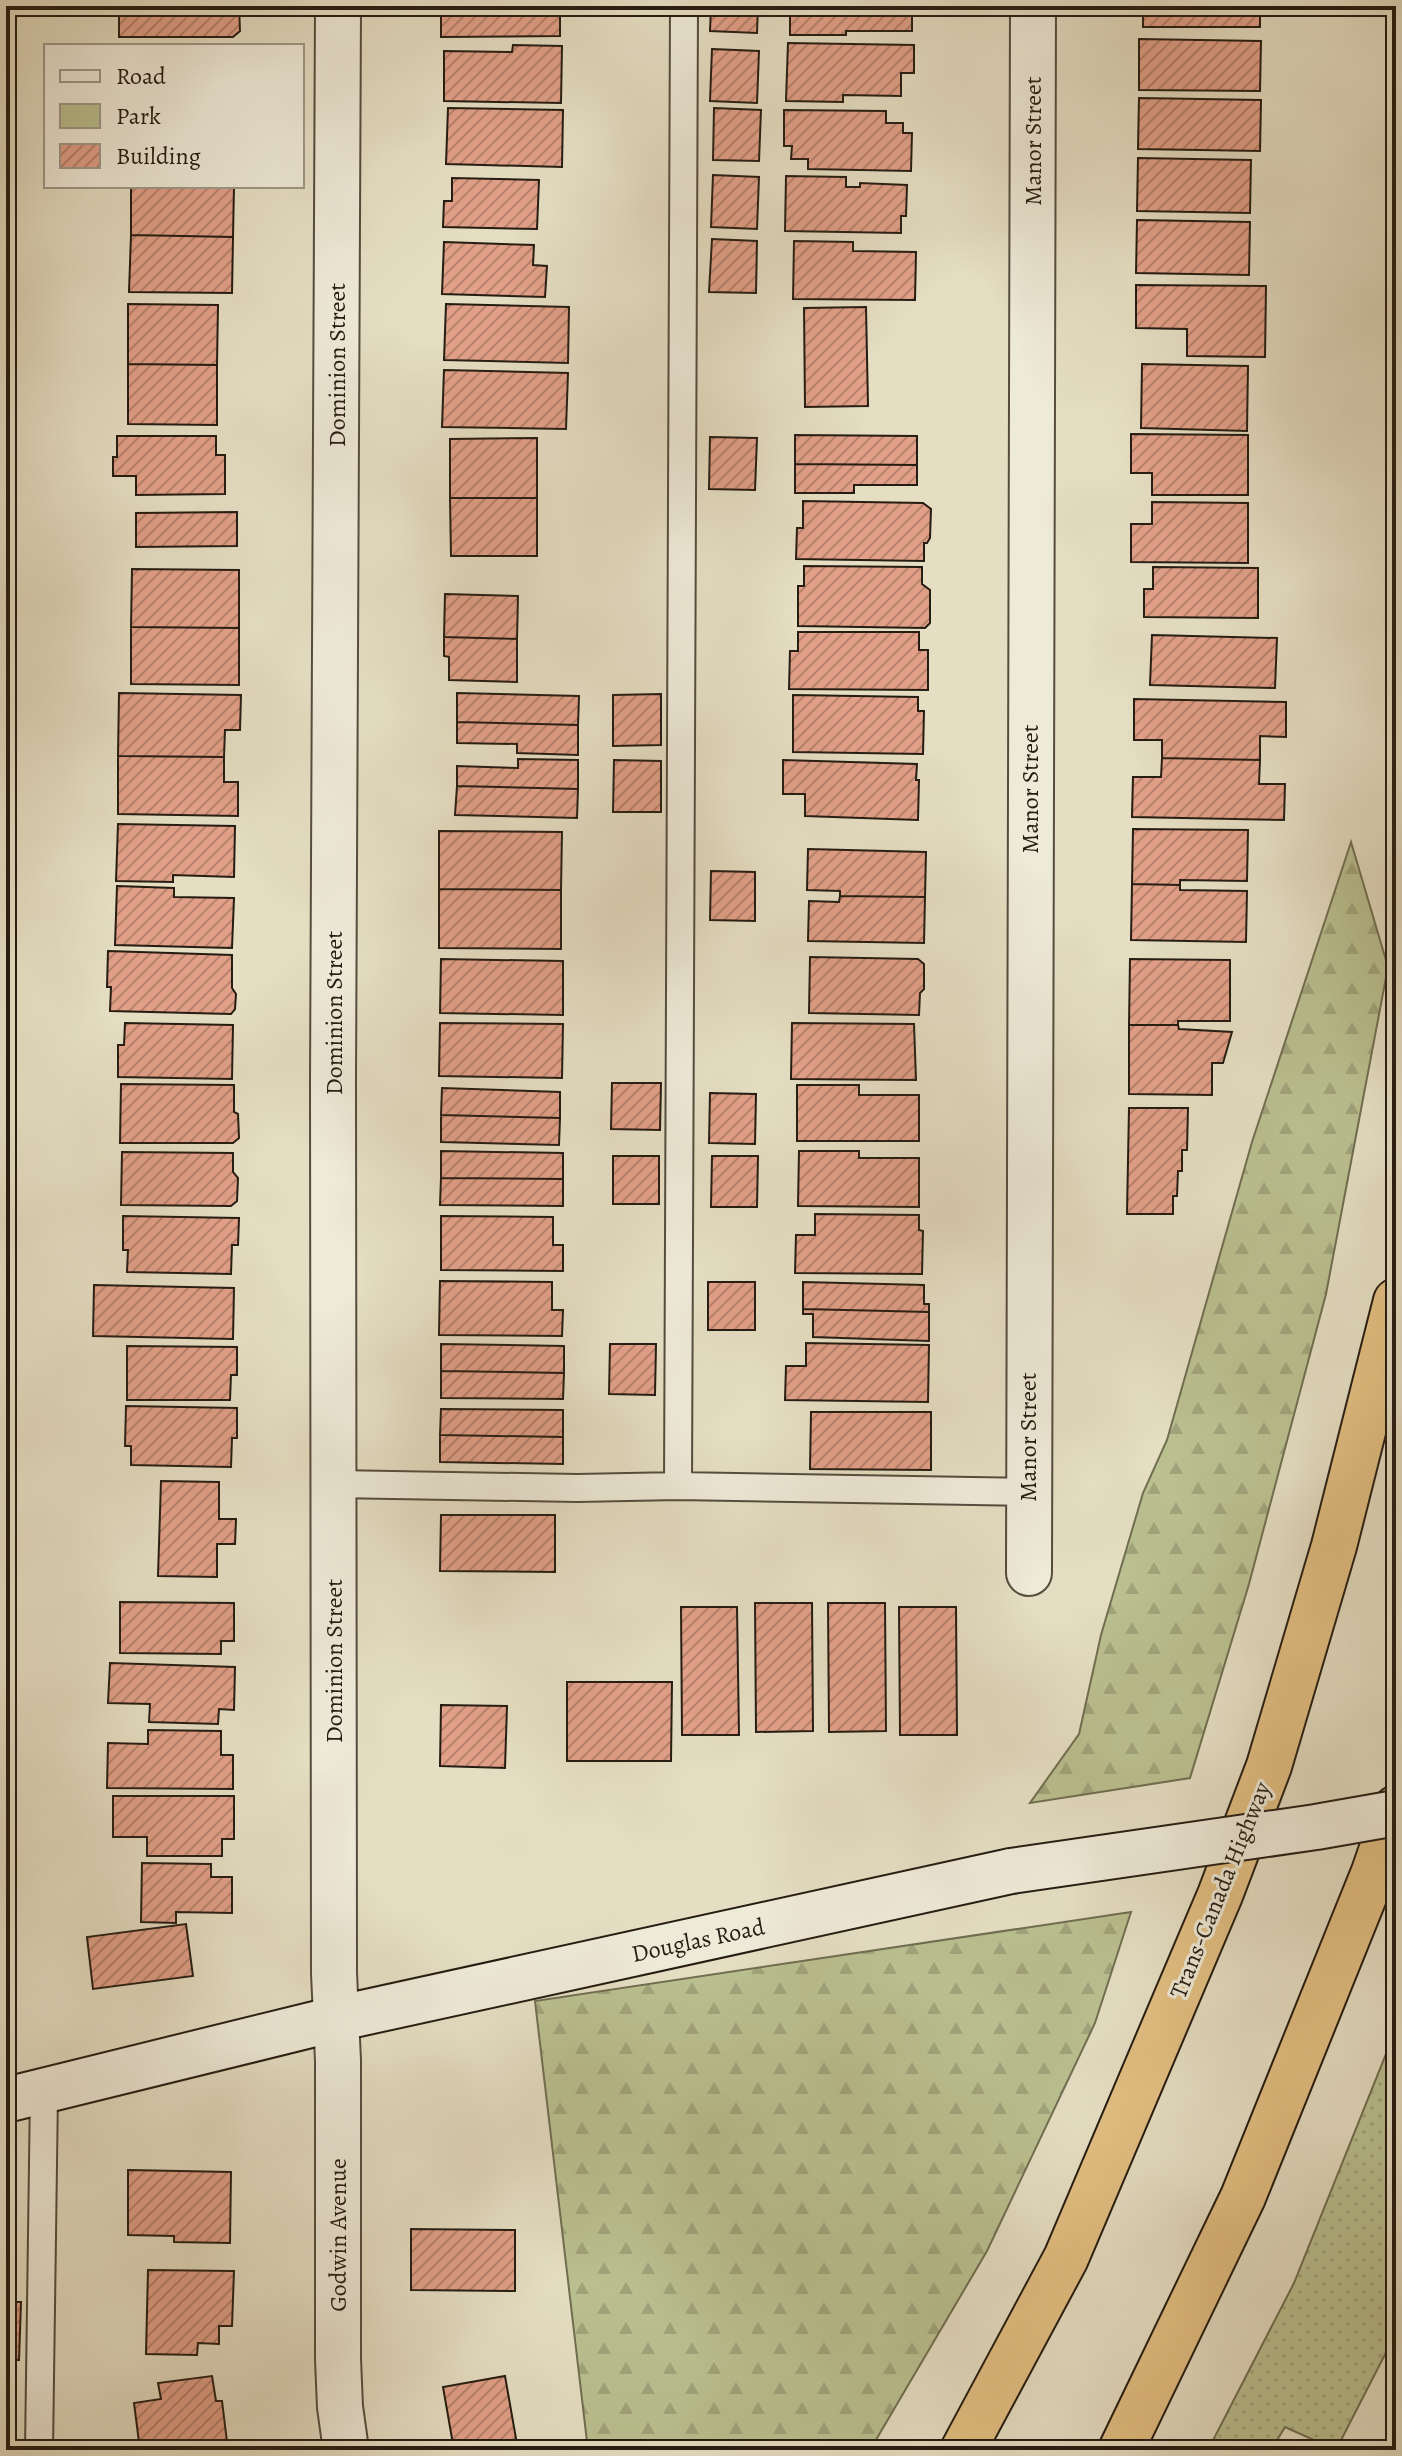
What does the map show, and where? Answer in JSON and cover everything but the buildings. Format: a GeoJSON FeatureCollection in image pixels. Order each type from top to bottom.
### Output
{"type":"FeatureCollection","features":[{"type":"Feature","properties":{"kind":"highway","name":"Trans-Canada Highway"},"geometry":{"type":"LineString","coordinates":[[963,2450],[1066,2258],[1220,1895],[1258,1795],[1334,1546],[1396,1301]]}},
{"type":"Feature","properties":{"kind":"highway"},"geometry":{"type":"LineString","coordinates":[[1121,2450],[1243,2197],[1396,1810]]}},
{"type":"Feature","properties":{"kind":"street","name":"Dominion Street"},"geometry":{"type":"LineString","coordinates":[[335,2019],[338,6]]}},
{"type":"Feature","properties":{"kind":"street","name":"Manor Street"},"geometry":{"type":"LineString","coordinates":[[1029,1573],[1033,6]]}},
{"type":"Feature","properties":{"kind":"street","name":"Douglas Road"},"geometry":{"type":"LineString","coordinates":[[25,2096],[335,2019],[1011,1871],[1316,1827],[1396,1810]]}},
{"type":"Feature","properties":{"kind":"street","name":"Godwin Avenue"},"geometry":{"type":"LineString","coordinates":[[335,2019],[338,2061],[338,2359],[346,2450]]}},
{"type":"Feature","properties":{"kind":"lane"},"geometry":{"type":"LineString","coordinates":[[678,1486],[684,6]]}},
{"type":"Feature","properties":{"kind":"lane"},"geometry":{"type":"LineString","coordinates":[[334,1484],[1028,1492]]}},
{"type":"Feature","properties":{"kind":"lane"},"geometry":{"type":"LineString","coordinates":[[25,2096],[39,2450]]}},
{"type":"Feature","properties":{"kind":"green space"},"geometry":{"type":"Polygon","coordinates":[[[1351,842],[1388,967],[1326,1294],[1249,1584],[1190,1778],[1030,1803],[1079,1734],[1101,1635],[1143,1493],[1167,1440],[1252,1142],[1351,842]]]}},
{"type":"Feature","properties":{"kind":"green space"},"geometry":{"type":"Polygon","coordinates":[[[1131,1912],[1095,2023],[987,2251],[870,2450],[588,2450],[535,2001],[1131,1912]]]}},
{"type":"Feature","properties":{"kind":"green space"},"geometry":{"type":"Polygon","coordinates":[[[1396,2029],[1396,2333],[1336,2450],[1285,2427],[1271,2450],[1208,2450],[1294,2283],[1396,2029]]]}}]}
